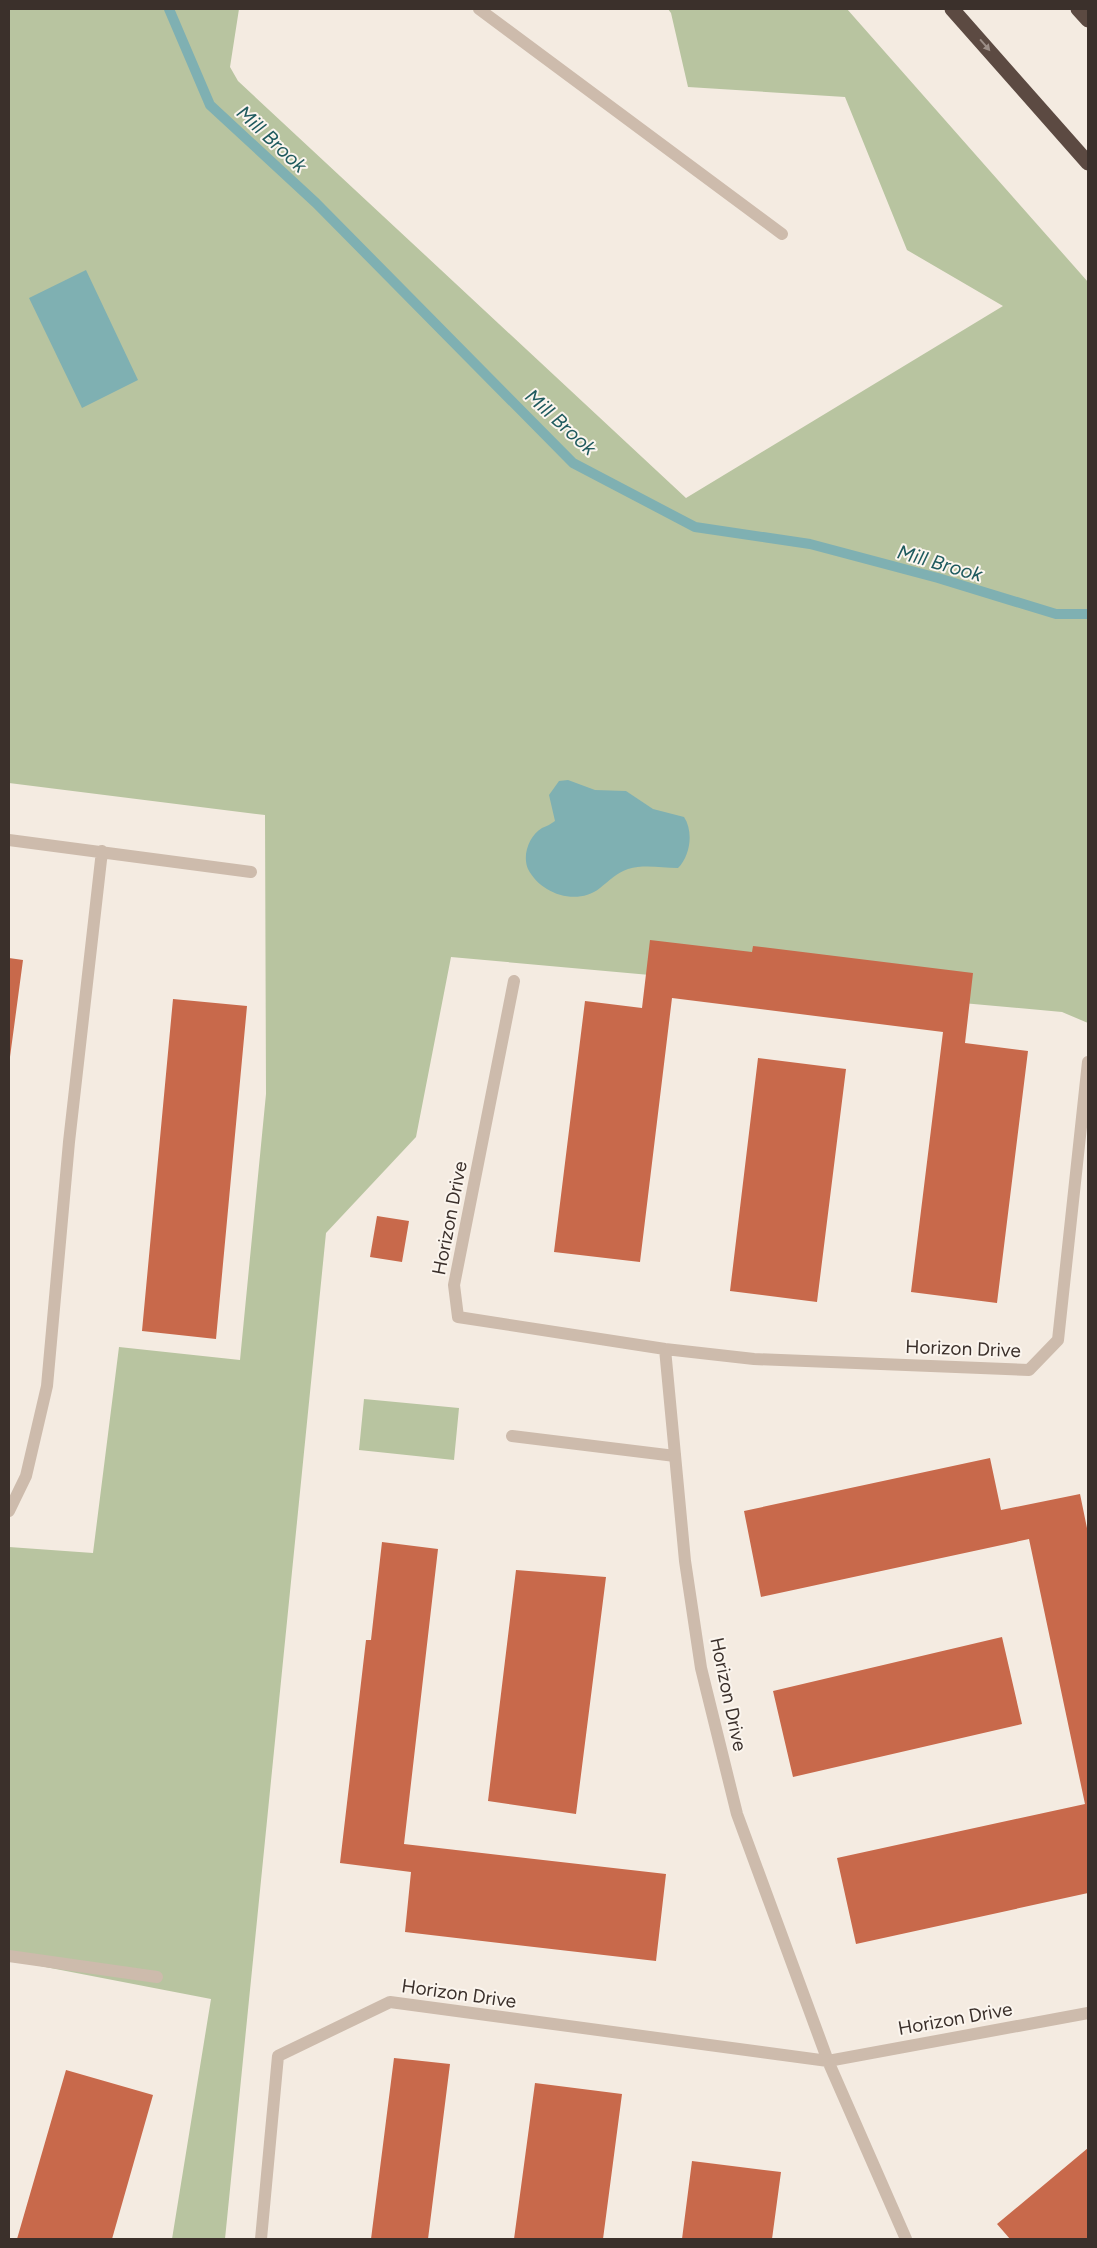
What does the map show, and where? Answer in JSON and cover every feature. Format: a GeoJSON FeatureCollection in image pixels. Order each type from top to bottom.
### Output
{"type":"FeatureCollection","features":[{"type":"Feature","properties":{"kind":"highway"},"geometry":{"type":"LineString","coordinates":[[952,9],[1088,162]]}},
{"type":"Feature","properties":{"kind":"highway"},"geometry":{"type":"LineString","coordinates":[[1078,9],[1088,20]]}},
{"type":"Feature","properties":{"kind":"street"},"geometry":{"type":"LineString","coordinates":[[479,9],[782,234]]}},
{"type":"Feature","properties":{"kind":"street"},"geometry":{"type":"LineString","coordinates":[[9,840],[251,872]]}},
{"type":"Feature","properties":{"kind":"street"},"geometry":{"type":"LineString","coordinates":[[9,1511],[26,1476],[47,1386],[68,1142],[102,852]]}},
{"type":"Feature","properties":{"kind":"street","name":"Horizon Drive"},"geometry":{"type":"LineString","coordinates":[[514,981],[454,1286],[458,1316],[664,1349],[754,1359],[1029,1370],[1058,1340],[1088,1062]]}},
{"type":"Feature","properties":{"kind":"street","name":"Horizon Drive"},"geometry":{"type":"LineString","coordinates":[[664,1349],[685,1561],[702,1668],[737,1814],[828,2061],[906,2239]]}},
{"type":"Feature","properties":{"kind":"street"},"geometry":{"type":"LineString","coordinates":[[512,1436],[675,1456]]}},
{"type":"Feature","properties":{"kind":"street"},"geometry":{"type":"LineString","coordinates":[[9,1956],[157,1976]]}},
{"type":"Feature","properties":{"kind":"street","name":"Horizon Drive"},"geometry":{"type":"LineString","coordinates":[[260,2239],[278,2056],[390,2002],[828,2061],[1088,2013]]}},
{"type":"Feature","properties":{"kind":"green space"},"geometry":{"type":"Polygon","coordinates":[[[9,9],[239,9],[230,67],[238,81],[686,498],[1003,306],[907,250],[845,97],[688,87],[671,13],[668,9],[847,9],[1088,282],[1088,1023],[1062,1012],[451,957],[416,1137],[326,1233],[225,2239],[172,2239],[211,1999],[9,1960],[9,1547],[93,1553],[119,1347],[240,1360],[266,1094],[265,815],[9,783],[9,9]]]}},
{"type":"Feature","properties":{"kind":"green space"},"geometry":{"type":"Polygon","coordinates":[[[364,1399],[459,1408],[454,1460],[359,1450],[364,1399]]]}},
{"type":"Feature","properties":{"kind":"water"},"geometry":{"type":"Polygon","coordinates":[[[86,270],[138,380],[82,408],[29,298],[86,270]]]}},
{"type":"Feature","properties":{"kind":"water"},"geometry":{"type":"Polygon","coordinates":[[[568,780],[595,790],[626,791],[653,809],[684,817],[690,837],[688,851],[682,863],[678,868],[647,866],[628,869],[616,875],[591,894],[580,896],[560,895],[541,885],[528,869],[526,852],[530,841],[537,831],[555,821],[549,795],[559,781],[568,780]]]}},
{"type":"Feature","properties":{"kind":"building"},"geometry":{"type":"Polygon","coordinates":[[[650,940],[752,952],[753,946],[973,973],[965,1043],[1028,1051],[997,1303],[911,1292],[943,1032],[672,998],[640,1262],[554,1252],[585,1001],[642,1008],[650,940]]]}},
{"type":"Feature","properties":{"kind":"building"},"geometry":{"type":"Polygon","coordinates":[[[9,958],[23,960],[10,1057],[9,1057],[9,958]]]}},
{"type":"Feature","properties":{"kind":"building"},"geometry":{"type":"Polygon","coordinates":[[[173,999],[247,1006],[216,1339],[142,1331],[173,999]]]}},
{"type":"Feature","properties":{"kind":"building"},"geometry":{"type":"Polygon","coordinates":[[[758,1058],[846,1069],[817,1302],[730,1291],[758,1058]]]}},
{"type":"Feature","properties":{"kind":"building"},"geometry":{"type":"Polygon","coordinates":[[[377,1216],[409,1221],[402,1262],[370,1257],[377,1216]]]}},
{"type":"Feature","properties":{"kind":"building"},"geometry":{"type":"Polygon","coordinates":[[[990,1458],[1001,1510],[1080,1494],[1088,1533],[1088,1893],[856,1944],[837,1858],[1085,1804],[1029,1539],[761,1597],[744,1511],[990,1458]]]}},
{"type":"Feature","properties":{"kind":"building"},"geometry":{"type":"Polygon","coordinates":[[[382,1542],[438,1549],[404,1844],[666,1874],[656,1961],[405,1932],[411,1872],[340,1863],[366,1640],[371,1640],[382,1542]]]}},
{"type":"Feature","properties":{"kind":"building"},"geometry":{"type":"Polygon","coordinates":[[[516,1570],[606,1577],[576,1814],[488,1801],[516,1570]]]}},
{"type":"Feature","properties":{"kind":"building"},"geometry":{"type":"Polygon","coordinates":[[[1002,1637],[1022,1724],[793,1777],[773,1691],[1002,1637]]]}},
{"type":"Feature","properties":{"kind":"building"},"geometry":{"type":"Polygon","coordinates":[[[394,2058],[450,2064],[428,2239],[371,2239],[394,2058]]]}},
{"type":"Feature","properties":{"kind":"building"},"geometry":{"type":"Polygon","coordinates":[[[66,2070],[153,2095],[112,2239],[17,2239],[66,2070]]]}},
{"type":"Feature","properties":{"kind":"building"},"geometry":{"type":"Polygon","coordinates":[[[535,2083],[622,2094],[603,2239],[514,2239],[535,2083]]]}},
{"type":"Feature","properties":{"kind":"building"},"geometry":{"type":"Polygon","coordinates":[[[1088,2148],[1088,2239],[1010,2239],[997,2224],[1088,2148]]]}},
{"type":"Feature","properties":{"kind":"building"},"geometry":{"type":"Polygon","coordinates":[[[692,2161],[781,2172],[772,2239],[682,2239],[692,2161]]]}},
{"type":"Feature","properties":{"kind":"waterway","name":"Mill Brook"},"geometry":{"type":"LineString","coordinates":[[169,9],[210,105],[316,203],[573,463],[695,527],[810,544],[938,578],[1056,614],[1088,614]]}}]}
